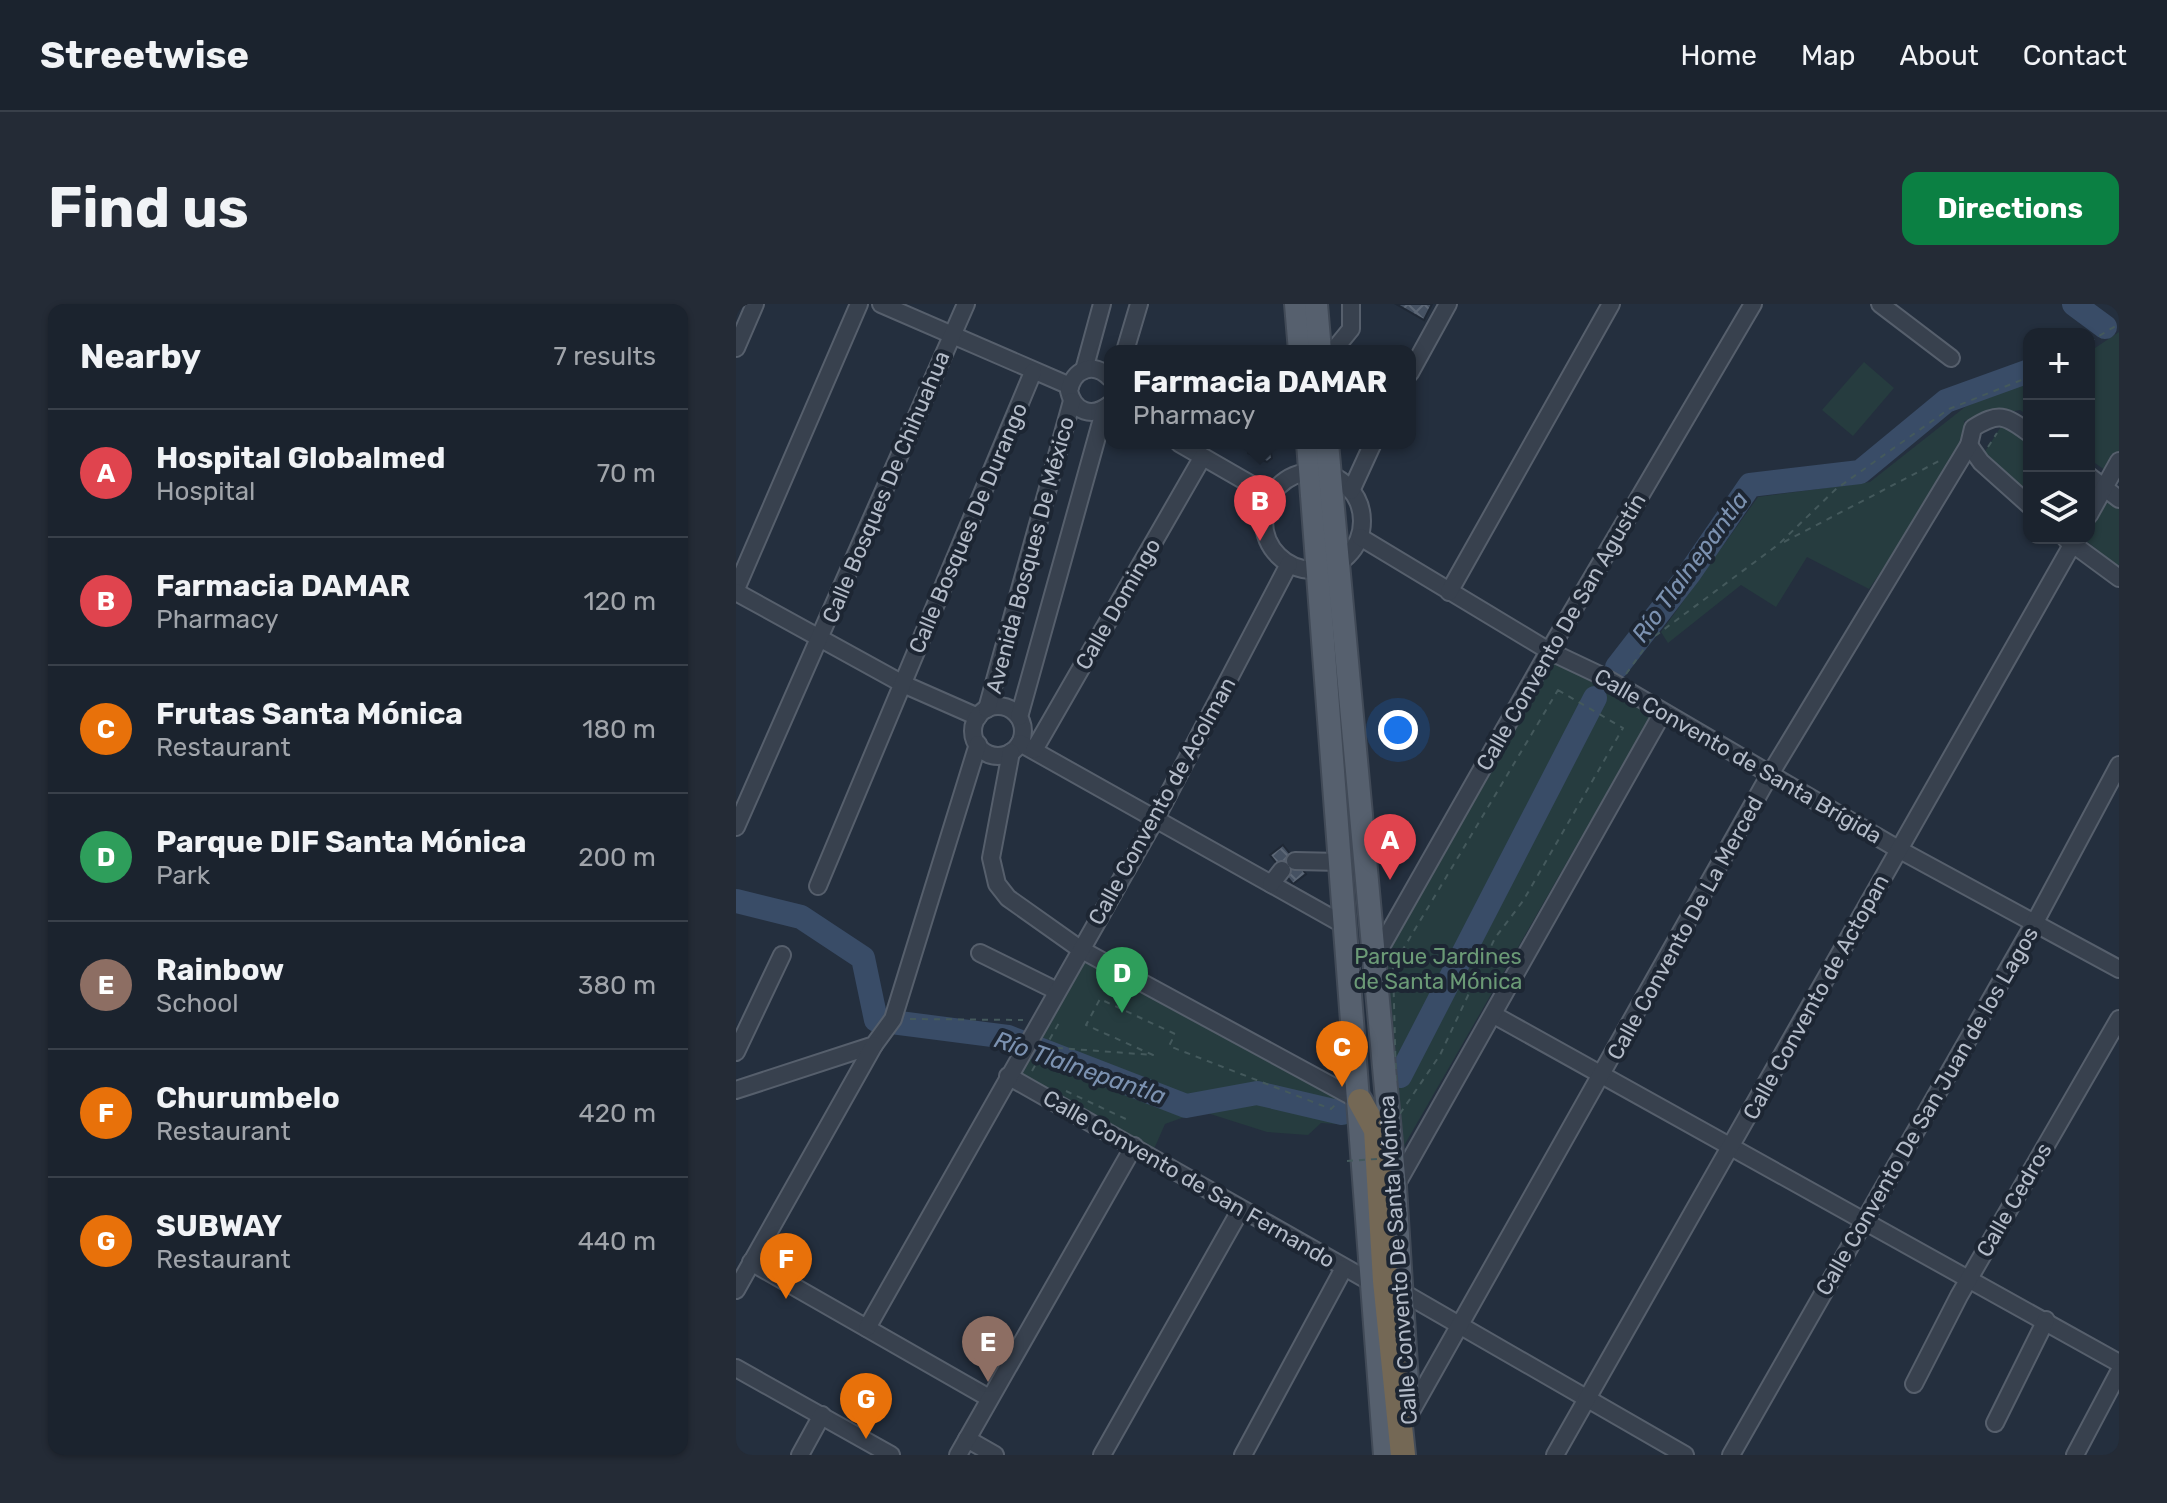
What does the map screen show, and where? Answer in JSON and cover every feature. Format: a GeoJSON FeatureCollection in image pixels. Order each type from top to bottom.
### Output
{"type":"FeatureCollection","features":[{"type":"Feature","properties":{"kind":"highway"},"geometry":{"type":"LineString","coordinates":[[1348,1102],[1376,1130]]}},
{"type":"Feature","properties":{"kind":"highway"},"geometry":{"type":"LineString","coordinates":[[1387,1104],[1376,1130],[1385,1285],[1403,1455]]}},
{"type":"Feature","properties":{"kind":"main road"},"geometry":{"type":"LineString","coordinates":[[1296,304],[1299,345]]}},
{"type":"Feature","properties":{"kind":"main road"},"geometry":{"type":"LineString","coordinates":[[1316,304],[1319,345]]}},
{"type":"Feature","properties":{"kind":"main road","name":"Calle Convento De Santa Mónica"},"geometry":{"type":"LineString","coordinates":[[1310,449],[1320,474],[1395,1187],[1385,1285],[1385,1455]]}},
{"type":"Feature","properties":{"kind":"main road","name":"Calle Convento De Santa Mónica"},"geometry":{"type":"LineString","coordinates":[[1320,474],[1326,449]]}},
{"type":"Feature","properties":{"kind":"main road","name":"Calle Convento De Santa Mónica"},"geometry":{"type":"LineString","coordinates":[[1328,568],[1346,926],[1348,1102],[1385,1285],[1414,1455]]}},
{"type":"Feature","properties":{"kind":"street"},"geometry":{"type":"LineString","coordinates":[[736,348],[755,304]]}},
{"type":"Feature","properties":{"kind":"street"},"geometry":{"type":"LineString","coordinates":[[859,304],[736,590],[903,684],[982,713],[1003,706],[1019,717]]}},
{"type":"Feature","properties":{"kind":"street"},"geometry":{"type":"LineString","coordinates":[[881,304],[1033,372],[1071,393],[1087,412],[1104,407]]}},
{"type":"Feature","properties":{"kind":"street","name":"Calle Bosques De Chihuahua"},"geometry":{"type":"LineString","coordinates":[[736,827],[966,304]]}},
{"type":"Feature","properties":{"kind":"street"},"geometry":{"type":"LineString","coordinates":[[1071,393],[1084,370],[1102,304]]}},
{"type":"Feature","properties":{"kind":"street"},"geometry":{"type":"LineString","coordinates":[[1127,345],[1139,304]]}},
{"type":"Feature","properties":{"kind":"street"},"geometry":{"type":"LineString","coordinates":[[1338,345],[1351,329],[1351,304]]}},
{"type":"Feature","properties":{"kind":"street"},"geometry":{"type":"LineString","coordinates":[[1416,362],[1448,304]]}},
{"type":"Feature","properties":{"kind":"street"},"geometry":{"type":"LineString","coordinates":[[1449,592],[1611,304]]}},
{"type":"Feature","properties":{"kind":"street","name":"Calle Convento De San Agustín"},"geometry":{"type":"LineString","coordinates":[[1372,962],[1549,651],[1753,304]]}},
{"type":"Feature","properties":{"kind":"street"},"geometry":{"type":"LineString","coordinates":[[1880,304],[1951,358]]}},
{"type":"Feature","properties":{"kind":"street"},"geometry":{"type":"LineString","coordinates":[[1084,370],[1096,369],[1104,374]]}},
{"type":"Feature","properties":{"kind":"street","name":"Calle Bosques De Durango"},"geometry":{"type":"LineString","coordinates":[[818,886],[1033,372]]}},
{"type":"Feature","properties":{"kind":"street","name":"Avenida Bosques De México"},"geometry":{"type":"LineString","coordinates":[[982,713],[1071,393]]}},
{"type":"Feature","properties":{"kind":"street","name":"Calle Convento De La Merced"},"geometry":{"type":"LineString","coordinates":[[1409,1415],[1769,776],[1976,449],[1973,428],[1991,417],[2009,418],[2023,428]]}},
{"type":"Feature","properties":{"kind":"street"},"geometry":{"type":"LineString","coordinates":[[1104,420],[1019,717],[1023,729],[1022,748],[991,858],[992,870],[1008,898],[1080,949],[1348,1102]]}},
{"type":"Feature","properties":{"kind":"street"},"geometry":{"type":"LineString","coordinates":[[1188,449],[1271,496]]}},
{"type":"Feature","properties":{"kind":"street"},"geometry":{"type":"LineString","coordinates":[[1351,491],[1370,449]]}},
{"type":"Feature","properties":{"kind":"street"},"geometry":{"type":"LineString","coordinates":[[1976,449],[1981,462],[2023,500]]}},
{"type":"Feature","properties":{"kind":"street","name":"Calle Domingo"},"geometry":{"type":"LineString","coordinates":[[1022,748],[1202,458]]}},
{"type":"Feature","properties":{"kind":"street"},"geometry":{"type":"LineString","coordinates":[[2095,504],[2119,461]]}},
{"type":"Feature","properties":{"kind":"street"},"geometry":{"type":"LineString","coordinates":[[1320,474],[1351,491],[1362,515],[1360,537],[1352,552],[1328,568],[1289,564],[1272,550],[1264,529],[1266,507],[1271,496],[1287,479],[1320,474]]}},
{"type":"Feature","properties":{"kind":"street"},"geometry":{"type":"LineString","coordinates":[[2095,481],[2119,499]]}},
{"type":"Feature","properties":{"kind":"street","name":"Calle Convento de Santa Brígida"},"geometry":{"type":"LineString","coordinates":[[1360,537],[1549,651],[1611,682],[1898,849],[2119,969]]}},
{"type":"Feature","properties":{"kind":"street","name":"Calle Convento de Actopan"},"geometry":{"type":"LineString","coordinates":[[1555,1455],[1732,1149],[2069,544]]}},
{"type":"Feature","properties":{"kind":"street"},"geometry":{"type":"LineString","coordinates":[[2076,544],[2119,578]]}},
{"type":"Feature","properties":{"kind":"street","name":"Calle Convento de Acolman"},"geometry":{"type":"LineString","coordinates":[[867,1328],[1156,818],[1289,564]]}},
{"type":"Feature","properties":{"kind":"street"},"geometry":{"type":"LineString","coordinates":[[982,713],[974,732],[978,744],[993,755],[1022,748],[1156,818],[1346,926]]}},
{"type":"Feature","properties":{"kind":"street"},"geometry":{"type":"LineString","coordinates":[[1395,1187],[1662,714]]}},
{"type":"Feature","properties":{"kind":"street"},"geometry":{"type":"LineString","coordinates":[[736,1290],[878,1040],[893,1019],[978,744]]}},
{"type":"Feature","properties":{"kind":"street","name":"Calle Convento De San Juan de los Lagos"},"geometry":{"type":"LineString","coordinates":[[1731,1455],[2035,922],[2119,765]]}},
{"type":"Feature","properties":{"kind":"street"},"geometry":{"type":"LineString","coordinates":[[1271,884],[1289,866],[1341,862]]}},
{"type":"Feature","properties":{"kind":"street"},"geometry":{"type":"LineString","coordinates":[[980,953],[1057,991]]}},
{"type":"Feature","properties":{"kind":"street"},"geometry":{"type":"LineString","coordinates":[[736,1052],[782,955]]}},
{"type":"Feature","properties":{"kind":"street"},"geometry":{"type":"LineString","coordinates":[[1494,1015],[2119,1363]]}},
{"type":"Feature","properties":{"kind":"street","name":"Calle Cedros"},"geometry":{"type":"LineString","coordinates":[[1914,1384],[1969,1278],[2119,1019]]}},
{"type":"Feature","properties":{"kind":"street"},"geometry":{"type":"LineString","coordinates":[[736,1090],[878,1040]]}},
{"type":"Feature","properties":{"kind":"street","name":"Calle Convento de San Fernando"},"geometry":{"type":"LineString","coordinates":[[1008,1076],[1344,1268],[1459,1323],[1685,1455]]}},
{"type":"Feature","properties":{"kind":"street"},"geometry":{"type":"LineString","coordinates":[[958,1455],[1134,1146]]}},
{"type":"Feature","properties":{"kind":"street"},"geometry":{"type":"LineString","coordinates":[[1102,1455],[1241,1209]]}},
{"type":"Feature","properties":{"kind":"street"},"geometry":{"type":"LineString","coordinates":[[751,1262],[989,1398]]}},
{"type":"Feature","properties":{"kind":"street"},"geometry":{"type":"LineString","coordinates":[[1243,1455],[1344,1268]]}},
{"type":"Feature","properties":{"kind":"street"},"geometry":{"type":"LineString","coordinates":[[1995,1423],[2046,1320]]}},
{"type":"Feature","properties":{"kind":"street"},"geometry":{"type":"LineString","coordinates":[[736,1368],[891,1455]]}},
{"type":"Feature","properties":{"kind":"street"},"geometry":{"type":"LineString","coordinates":[[2075,1455],[2119,1372]]}},
{"type":"Feature","properties":{"kind":"street"},"geometry":{"type":"LineString","coordinates":[[800,1455],[822,1415]]}},
{"type":"Feature","properties":{"kind":"street"},"geometry":{"type":"LineString","coordinates":[[967,1439],[994,1454]]}},
{"type":"Feature","properties":{"kind":"path"},"geometry":{"type":"LineString","coordinates":[[2095,338],[2119,324]]}},
{"type":"Feature","properties":{"kind":"path"},"geometry":{"type":"LineString","coordinates":[[1611,682],[1651,639],[1779,544],[1836,489],[1949,409],[2023,379]]}},
{"type":"Feature","properties":{"kind":"path"},"geometry":{"type":"LineString","coordinates":[[1976,449],[2002,425]]}},
{"type":"Feature","properties":{"kind":"path"},"geometry":{"type":"LineString","coordinates":[[1779,544],[1942,460]]}},
{"type":"Feature","properties":{"kind":"path"},"geometry":{"type":"LineString","coordinates":[[1558,690],[1623,728],[1523,901],[1495,938],[1440,1055],[1397,1118],[1393,966],[1558,690]]}},
{"type":"Feature","properties":{"kind":"path"},"geometry":{"type":"LineString","coordinates":[[1045,1047],[1153,1055],[1086,1025],[1100,999],[1175,1034],[1169,1046],[1331,1109],[1348,1102]]}},
{"type":"Feature","properties":{"kind":"path"},"geometry":{"type":"LineString","coordinates":[[893,1019],[1041,1020]]}},
{"type":"Feature","properties":{"kind":"path"},"geometry":{"type":"LineString","coordinates":[[1031,1074],[1060,1021]]}},
{"type":"Feature","properties":{"kind":"path"},"geometry":{"type":"LineString","coordinates":[[1059,1087],[1130,1121]]}},
{"type":"Feature","properties":{"kind":"path"},"geometry":{"type":"LineString","coordinates":[[1347,1161],[1406,1157]]}},
{"type":"Feature","properties":{"kind":"green space"},"geometry":{"type":"Polygon","coordinates":[[[2119,332],[2119,452],[2108,472],[2095,463],[2095,348],[2119,332]]]}},
{"type":"Feature","properties":{"kind":"green space"},"geometry":{"type":"Polygon","coordinates":[[[1864,362],[1894,388],[1853,436],[1822,410],[1864,362]]]}},
{"type":"Feature","properties":{"kind":"green space"},"geometry":{"type":"Polygon","coordinates":[[[2023,383],[2023,412],[2020,410],[1964,421],[1969,445],[1869,589],[1807,557],[1776,607],[1741,585],[1668,643],[1661,632],[1758,497],[1870,482],[1965,407],[2023,383]]]}},
{"type":"Feature","properties":{"kind":"green space"},"geometry":{"type":"Polygon","coordinates":[[[2002,425],[2023,437],[2023,489],[1984,453],[2002,425]]]}},
{"type":"Feature","properties":{"kind":"green space"},"geometry":{"type":"Polygon","coordinates":[[[2108,497],[2119,506],[2119,567],[2090,544],[2095,544],[2095,519],[2108,497]]]}},
{"type":"Feature","properties":{"kind":"green space","name":"Parque Jardines de Santa Mónica"},"geometry":{"type":"Polygon","coordinates":[[[1554,660],[1652,714],[1401,1151],[1375,961],[1554,660]]]}},
{"type":"Feature","properties":{"kind":"green space"},"geometry":{"type":"Polygon","coordinates":[[[1080,949],[1346,1098],[1353,1109],[1352,1125],[1321,1123],[1308,1135],[1267,1132],[1201,1111],[1165,1124],[1154,1149],[1021,1076],[1080,949]]]}},
{"type":"Feature","properties":{"kind":"building"},"geometry":{"type":"Polygon","coordinates":[[[1396,304],[1432,304],[1424,320],[1396,304]]]}},
{"type":"Feature","properties":{"kind":"building"},"geometry":{"type":"Polygon","coordinates":[[[1248,449],[1270,449],[1272,458],[1267,462],[1248,453],[1248,449]]]}},
{"type":"Feature","properties":{"kind":"building"},"geometry":{"type":"Polygon","coordinates":[[[1283,845],[1306,874],[1293,884],[1270,855],[1283,845]]]}},
{"type":"Feature","properties":{"kind":"waterway"},"geometry":{"type":"LineString","coordinates":[[2074,304],[2105,327]]}},
{"type":"Feature","properties":{"kind":"waterway","name":"Río Tlalnepantla"},"geometry":{"type":"LineString","coordinates":[[1617,667],[1689,574],[1750,485],[1860,472],[1946,401],[2023,373]]}},
{"type":"Feature","properties":{"kind":"waterway","name":"Río Tlalnepantla"},"geometry":{"type":"LineString","coordinates":[[1400,1076],[1595,698]]}},
{"type":"Feature","properties":{"kind":"waterway","name":"Río Tlalnepantla"},"geometry":{"type":"LineString","coordinates":[[736,901],[801,917],[863,958],[876,1020],[1008,1037],[1186,1106],[1257,1093],[1342,1113]]}},
{"type":"Feature","properties":{"kind":"place","name":"Farmacia DAMAR"},"geometry":{"type":"Point","coordinates":[1260,541]}},
{"type":"Feature","properties":{"kind":"place","name":"Hospital Globalmed"},"geometry":{"type":"Point","coordinates":[1390,880]}},
{"type":"Feature","properties":{"kind":"place","name":"Parque DIF Santa Mónica"},"geometry":{"type":"Point","coordinates":[1122,1013]}},
{"type":"Feature","properties":{"kind":"place","name":"Frutas Santa Mónica"},"geometry":{"type":"Point","coordinates":[1342,1087]}},
{"type":"Feature","properties":{"kind":"place","name":"Churumbelo"},"geometry":{"type":"Point","coordinates":[786,1299]}},
{"type":"Feature","properties":{"kind":"place","name":"Rainbow"},"geometry":{"type":"Point","coordinates":[988,1382]}},
{"type":"Feature","properties":{"kind":"place","name":"SUBWAY"},"geometry":{"type":"Point","coordinates":[866,1439]}}]}
